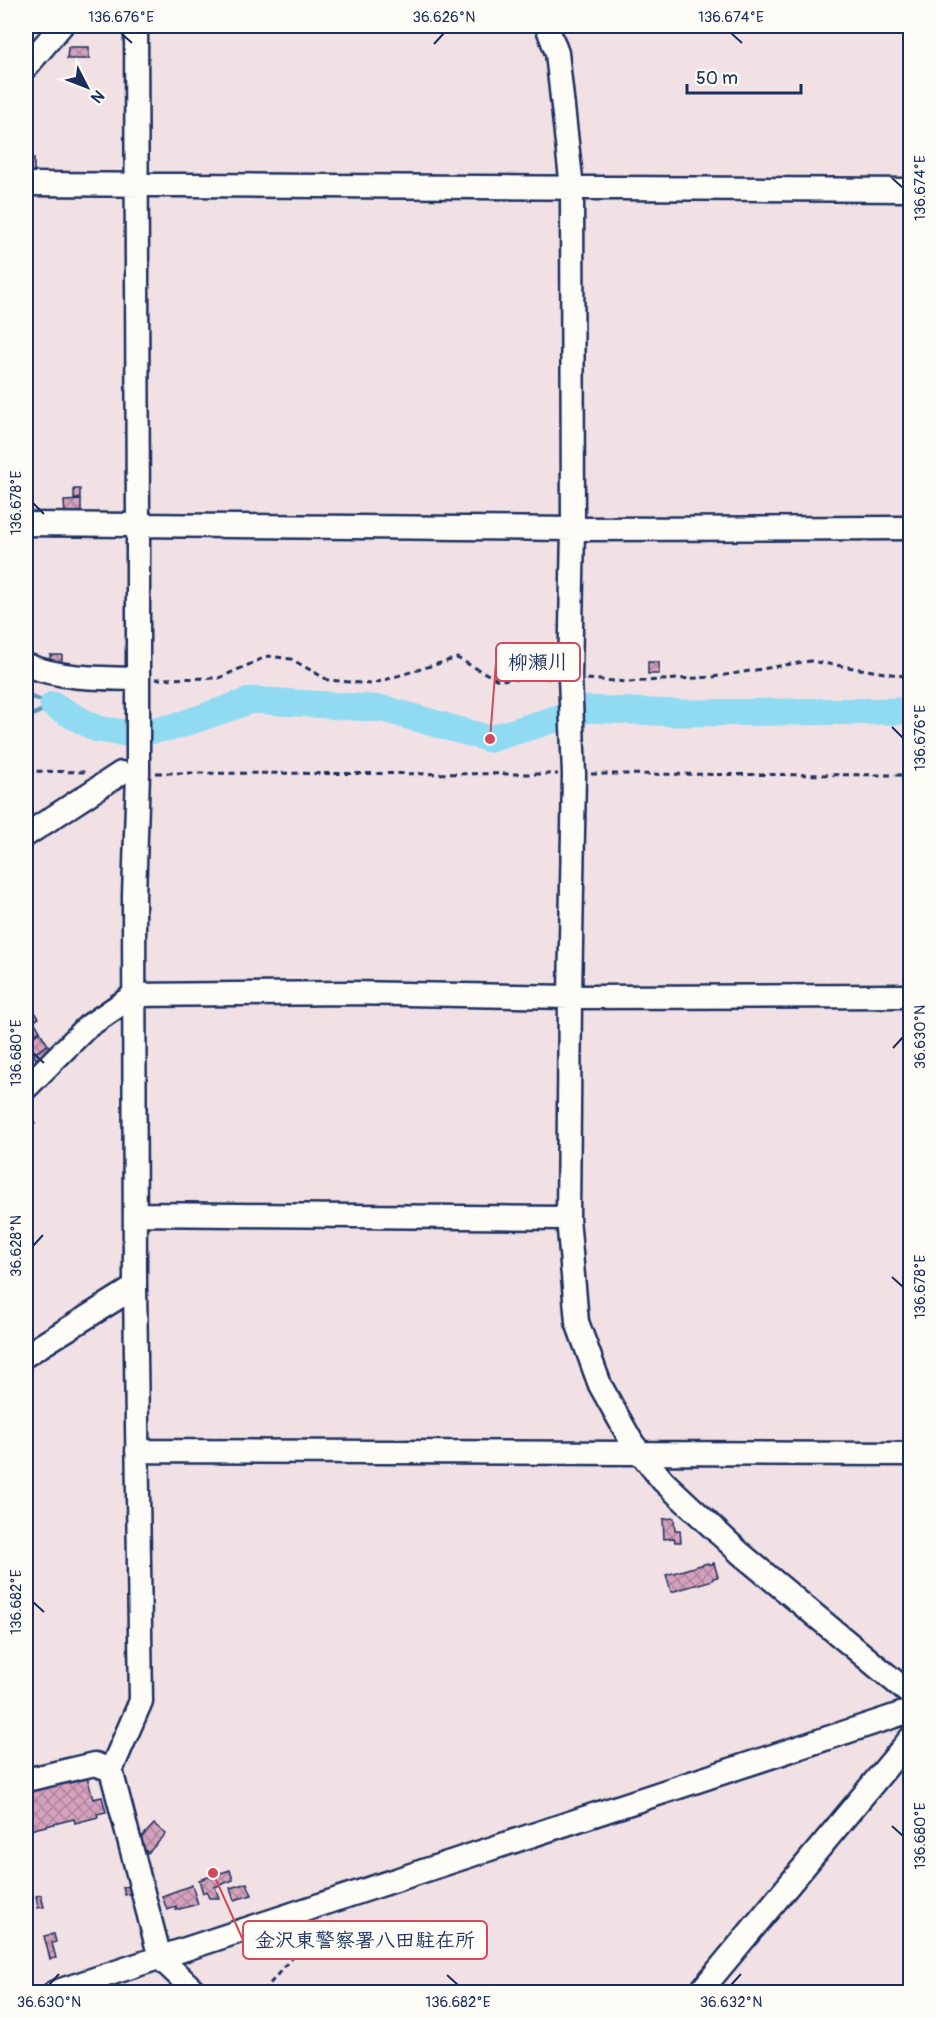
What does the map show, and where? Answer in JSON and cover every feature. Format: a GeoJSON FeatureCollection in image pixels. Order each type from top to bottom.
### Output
{"type":"FeatureCollection","features":[{"type":"Feature","properties":{"kind":"street"},"geometry":{"type":"LineString","coordinates":[[26,67],[61,26]]}},
{"type":"Feature","properties":{"kind":"street"},"geometry":{"type":"LineString","coordinates":[[136,26],[138,682],[132,771],[135,1287],[141,1701],[111,1770],[160,1959],[196,1992]]}},
{"type":"Feature","properties":{"kind":"street"},"geometry":{"type":"LineString","coordinates":[[547,26],[557,52],[572,188],[573,529],[570,677],[574,774],[568,1218],[577,1322],[600,1385],[639,1452],[663,1481],[740,1553],[910,1694]]}},
{"type":"Feature","properties":{"kind":"street"},"geometry":{"type":"LineString","coordinates":[[26,184],[910,190]]}},
{"type":"Feature","properties":{"kind":"street"},"geometry":{"type":"LineString","coordinates":[[26,524],[573,529],[910,528]]}},
{"type":"Feature","properties":{"kind":"street"},"geometry":{"type":"LineString","coordinates":[[26,665],[45,673],[138,682]]}},
{"type":"Feature","properties":{"kind":"street"},"geometry":{"type":"LineString","coordinates":[[26,835],[132,771]]}},
{"type":"Feature","properties":{"kind":"street"},"geometry":{"type":"LineString","coordinates":[[26,1088],[87,1027],[134,995],[349,993],[570,997],[910,996]]}},
{"type":"Feature","properties":{"kind":"street"},"geometry":{"type":"LineString","coordinates":[[135,1214],[568,1218]]}},
{"type":"Feature","properties":{"kind":"street"},"geometry":{"type":"LineString","coordinates":[[26,1355],[135,1287]]}},
{"type":"Feature","properties":{"kind":"street"},"geometry":{"type":"LineString","coordinates":[[137,1451],[910,1454]]}},
{"type":"Feature","properties":{"kind":"street"},"geometry":{"type":"LineString","coordinates":[[55,1992],[910,1711]]}},
{"type":"Feature","properties":{"kind":"street"},"geometry":{"type":"LineString","coordinates":[[700,1992],[910,1739]]}},
{"type":"Feature","properties":{"kind":"street"},"geometry":{"type":"LineString","coordinates":[[26,1780],[95,1764],[111,1770]]}},
{"type":"Feature","properties":{"kind":"path"},"geometry":{"type":"LineString","coordinates":[[138,682],[219,678],[268,656],[291,659],[328,680],[371,684],[458,658],[498,680],[570,677],[627,682],[702,678],[810,661],[910,677]]}},
{"type":"Feature","properties":{"kind":"path"},"geometry":{"type":"LineString","coordinates":[[26,771],[910,775]]}},
{"type":"Feature","properties":{"kind":"path"},"geometry":{"type":"LineString","coordinates":[[262,1992],[319,1924]]}},
{"type":"Feature","properties":{"kind":"building"},"geometry":{"type":"Polygon","coordinates":[[[68,47],[89,47],[89,59],[67,59],[68,47]]]}},
{"type":"Feature","properties":{"kind":"building"},"geometry":{"type":"Polygon","coordinates":[[[26,158],[34,158],[34,174],[26,174],[26,158]]]}},
{"type":"Feature","properties":{"kind":"building"},"geometry":{"type":"Polygon","coordinates":[[[74,489],[80,489],[80,499],[74,499],[74,489]]]}},
{"type":"Feature","properties":{"kind":"building"},"geometry":{"type":"Polygon","coordinates":[[[81,500],[81,516],[65,516],[64,501],[81,500]]]}},
{"type":"Feature","properties":{"kind":"building"},"geometry":{"type":"Polygon","coordinates":[[[50,655],[62,655],[62,666],[50,666],[50,655]]]}},
{"type":"Feature","properties":{"kind":"building"},"geometry":{"type":"Polygon","coordinates":[[[648,662],[659,662],[659,674],[648,674],[648,662]]]}},
{"type":"Feature","properties":{"kind":"building"},"geometry":{"type":"Polygon","coordinates":[[[30,1005],[39,1018],[34,1021],[40,1031],[26,1041],[26,1008],[30,1005]]]}},
{"type":"Feature","properties":{"kind":"building"},"geometry":{"type":"Polygon","coordinates":[[[40,1032],[48,1045],[32,1055],[26,1041],[40,1032]]]}},
{"type":"Feature","properties":{"kind":"building"},"geometry":{"type":"Polygon","coordinates":[[[48,1045],[51,1049],[36,1059],[33,1054],[48,1045]]]}},
{"type":"Feature","properties":{"kind":"building"},"geometry":{"type":"Polygon","coordinates":[[[29,1113],[35,1123],[26,1129],[26,1115],[29,1113]]]}},
{"type":"Feature","properties":{"kind":"building"},"geometry":{"type":"Polygon","coordinates":[[[674,1518],[675,1530],[680,1530],[681,1542],[675,1542],[674,1538],[664,1539],[663,1519],[674,1518]]]}},
{"type":"Feature","properties":{"kind":"building"},"geometry":{"type":"Polygon","coordinates":[[[708,1563],[709,1565],[714,1563],[718,1577],[671,1592],[666,1575],[708,1563]]]}},
{"type":"Feature","properties":{"kind":"building"},"geometry":{"type":"Polygon","coordinates":[[[87,1777],[93,1799],[102,1797],[106,1812],[97,1814],[98,1817],[75,1823],[74,1819],[26,1831],[26,1791],[87,1777]]]}},
{"type":"Feature","properties":{"kind":"building"},"geometry":{"type":"Polygon","coordinates":[[[154,1824],[166,1834],[148,1853],[137,1842],[154,1824]]]}},
{"type":"Feature","properties":{"kind":"building"},"geometry":{"type":"Polygon","coordinates":[[[230,1870],[233,1880],[215,1887],[219,1898],[209,1898],[206,1891],[203,1893],[199,1880],[230,1870]]]}},
{"type":"Feature","properties":{"kind":"building"},"geometry":{"type":"Polygon","coordinates":[[[247,1883],[252,1895],[234,1900],[230,1888],[247,1883]]]}},
{"type":"Feature","properties":{"kind":"building"},"geometry":{"type":"Polygon","coordinates":[[[192,1885],[198,1904],[167,1910],[162,1896],[192,1885]]]}},
{"type":"Feature","properties":{"kind":"building"},"geometry":{"type":"Polygon","coordinates":[[[129,1886],[131,1893],[125,1895],[123,1887],[129,1886]]]}},
{"type":"Feature","properties":{"kind":"building"},"geometry":{"type":"Polygon","coordinates":[[[41,1895],[44,1907],[38,1908],[36,1896],[41,1895]]]}},
{"type":"Feature","properties":{"kind":"building"},"geometry":{"type":"Polygon","coordinates":[[[54,1934],[56,1942],[52,1943],[56,1958],[50,1959],[44,1936],[54,1934]]]}},
{"type":"Feature","properties":{"kind":"waterway"},"geometry":{"type":"LineString","coordinates":[[26,695],[53,705]]}},
{"type":"Feature","properties":{"kind":"waterway"},"geometry":{"type":"LineString","coordinates":[[53,705],[97,729],[133,734],[177,726],[252,700],[384,709],[490,739],[588,709],[676,713],[910,711]]}},
{"type":"Feature","properties":{"kind":"waterway"},"geometry":{"type":"LineString","coordinates":[[26,718],[53,705]]}},
{"type":"Feature","properties":{"kind":"place","name":"柳瀬川"},"geometry":{"type":"Point","coordinates":[490,739]}},
{"type":"Feature","properties":{"kind":"place","name":"金沢東警察署八田駐在所"},"geometry":{"type":"Point","coordinates":[213,1873]}}]}
